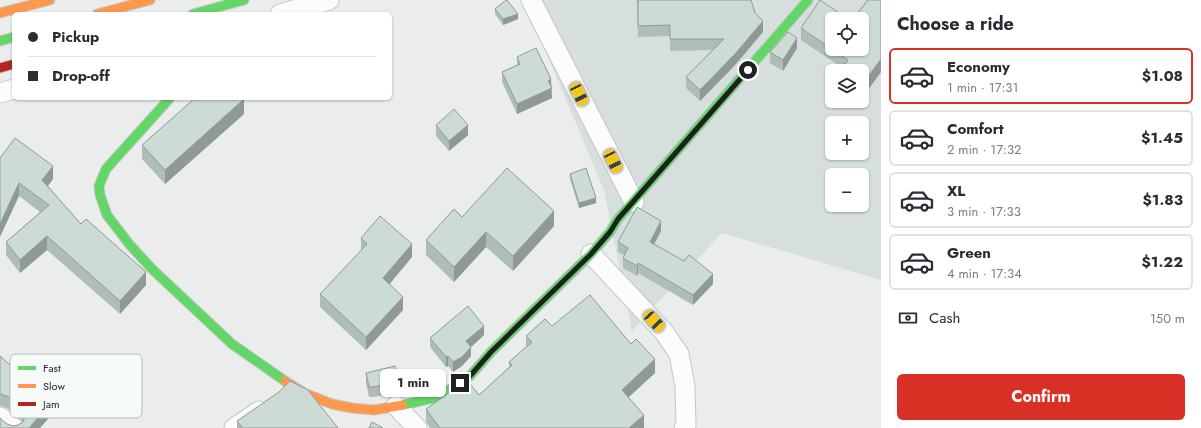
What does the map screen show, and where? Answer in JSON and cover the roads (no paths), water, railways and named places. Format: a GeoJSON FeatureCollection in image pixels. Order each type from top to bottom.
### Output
{"type":"FeatureCollection","features":[{"type":"Feature","properties":{"kind":"street"},"geometry":{"type":"LineString","coordinates":[[0,13],[50,0]]}},
{"type":"Feature","properties":{"kind":"street"},"geometry":{"type":"LineString","coordinates":[[104,12],[150,0]]}},
{"type":"Feature","properties":{"kind":"street"},"geometry":{"type":"LineString","coordinates":[[200,12],[244,0]]}},
{"type":"Feature","properties":{"kind":"street"},"geometry":{"type":"LineString","coordinates":[[287,12],[329,0]]}},
{"type":"Feature","properties":{"kind":"street"},"geometry":{"type":"LineString","coordinates":[[531,0],[634,202]]}},
{"type":"Feature","properties":{"kind":"street"},"geometry":{"type":"LineString","coordinates":[[234,428],[278,393],[304,392],[332,404],[374,410],[438,397],[470,376],[491,352],[591,254],[610,232],[618,219],[802,3]]}},
{"type":"Feature","properties":{"kind":"street"},"geometry":{"type":"LineString","coordinates":[[0,41],[12,38]]}},
{"type":"Feature","properties":{"kind":"street"},"geometry":{"type":"LineString","coordinates":[[0,68],[12,65]]}},
{"type":"Feature","properties":{"kind":"street"},"geometry":{"type":"LineString","coordinates":[[0,93],[12,90]]}},
{"type":"Feature","properties":{"kind":"street"},"geometry":{"type":"LineString","coordinates":[[168,100],[106,169],[99,186],[100,195],[107,215],[143,260],[193,309],[232,344],[278,393]]}},
{"type":"Feature","properties":{"kind":"street"},"geometry":{"type":"LineString","coordinates":[[591,254],[664,332],[679,354],[685,386],[686,425],[684,428]]}},
{"type":"Feature","properties":{"kind":"street"},"geometry":{"type":"LineString","coordinates":[[396,406],[417,428]]}},
{"type":"Feature","properties":{"kind":"street"},"geometry":{"type":"LineString","coordinates":[[0,417],[14,428]]}}]}
